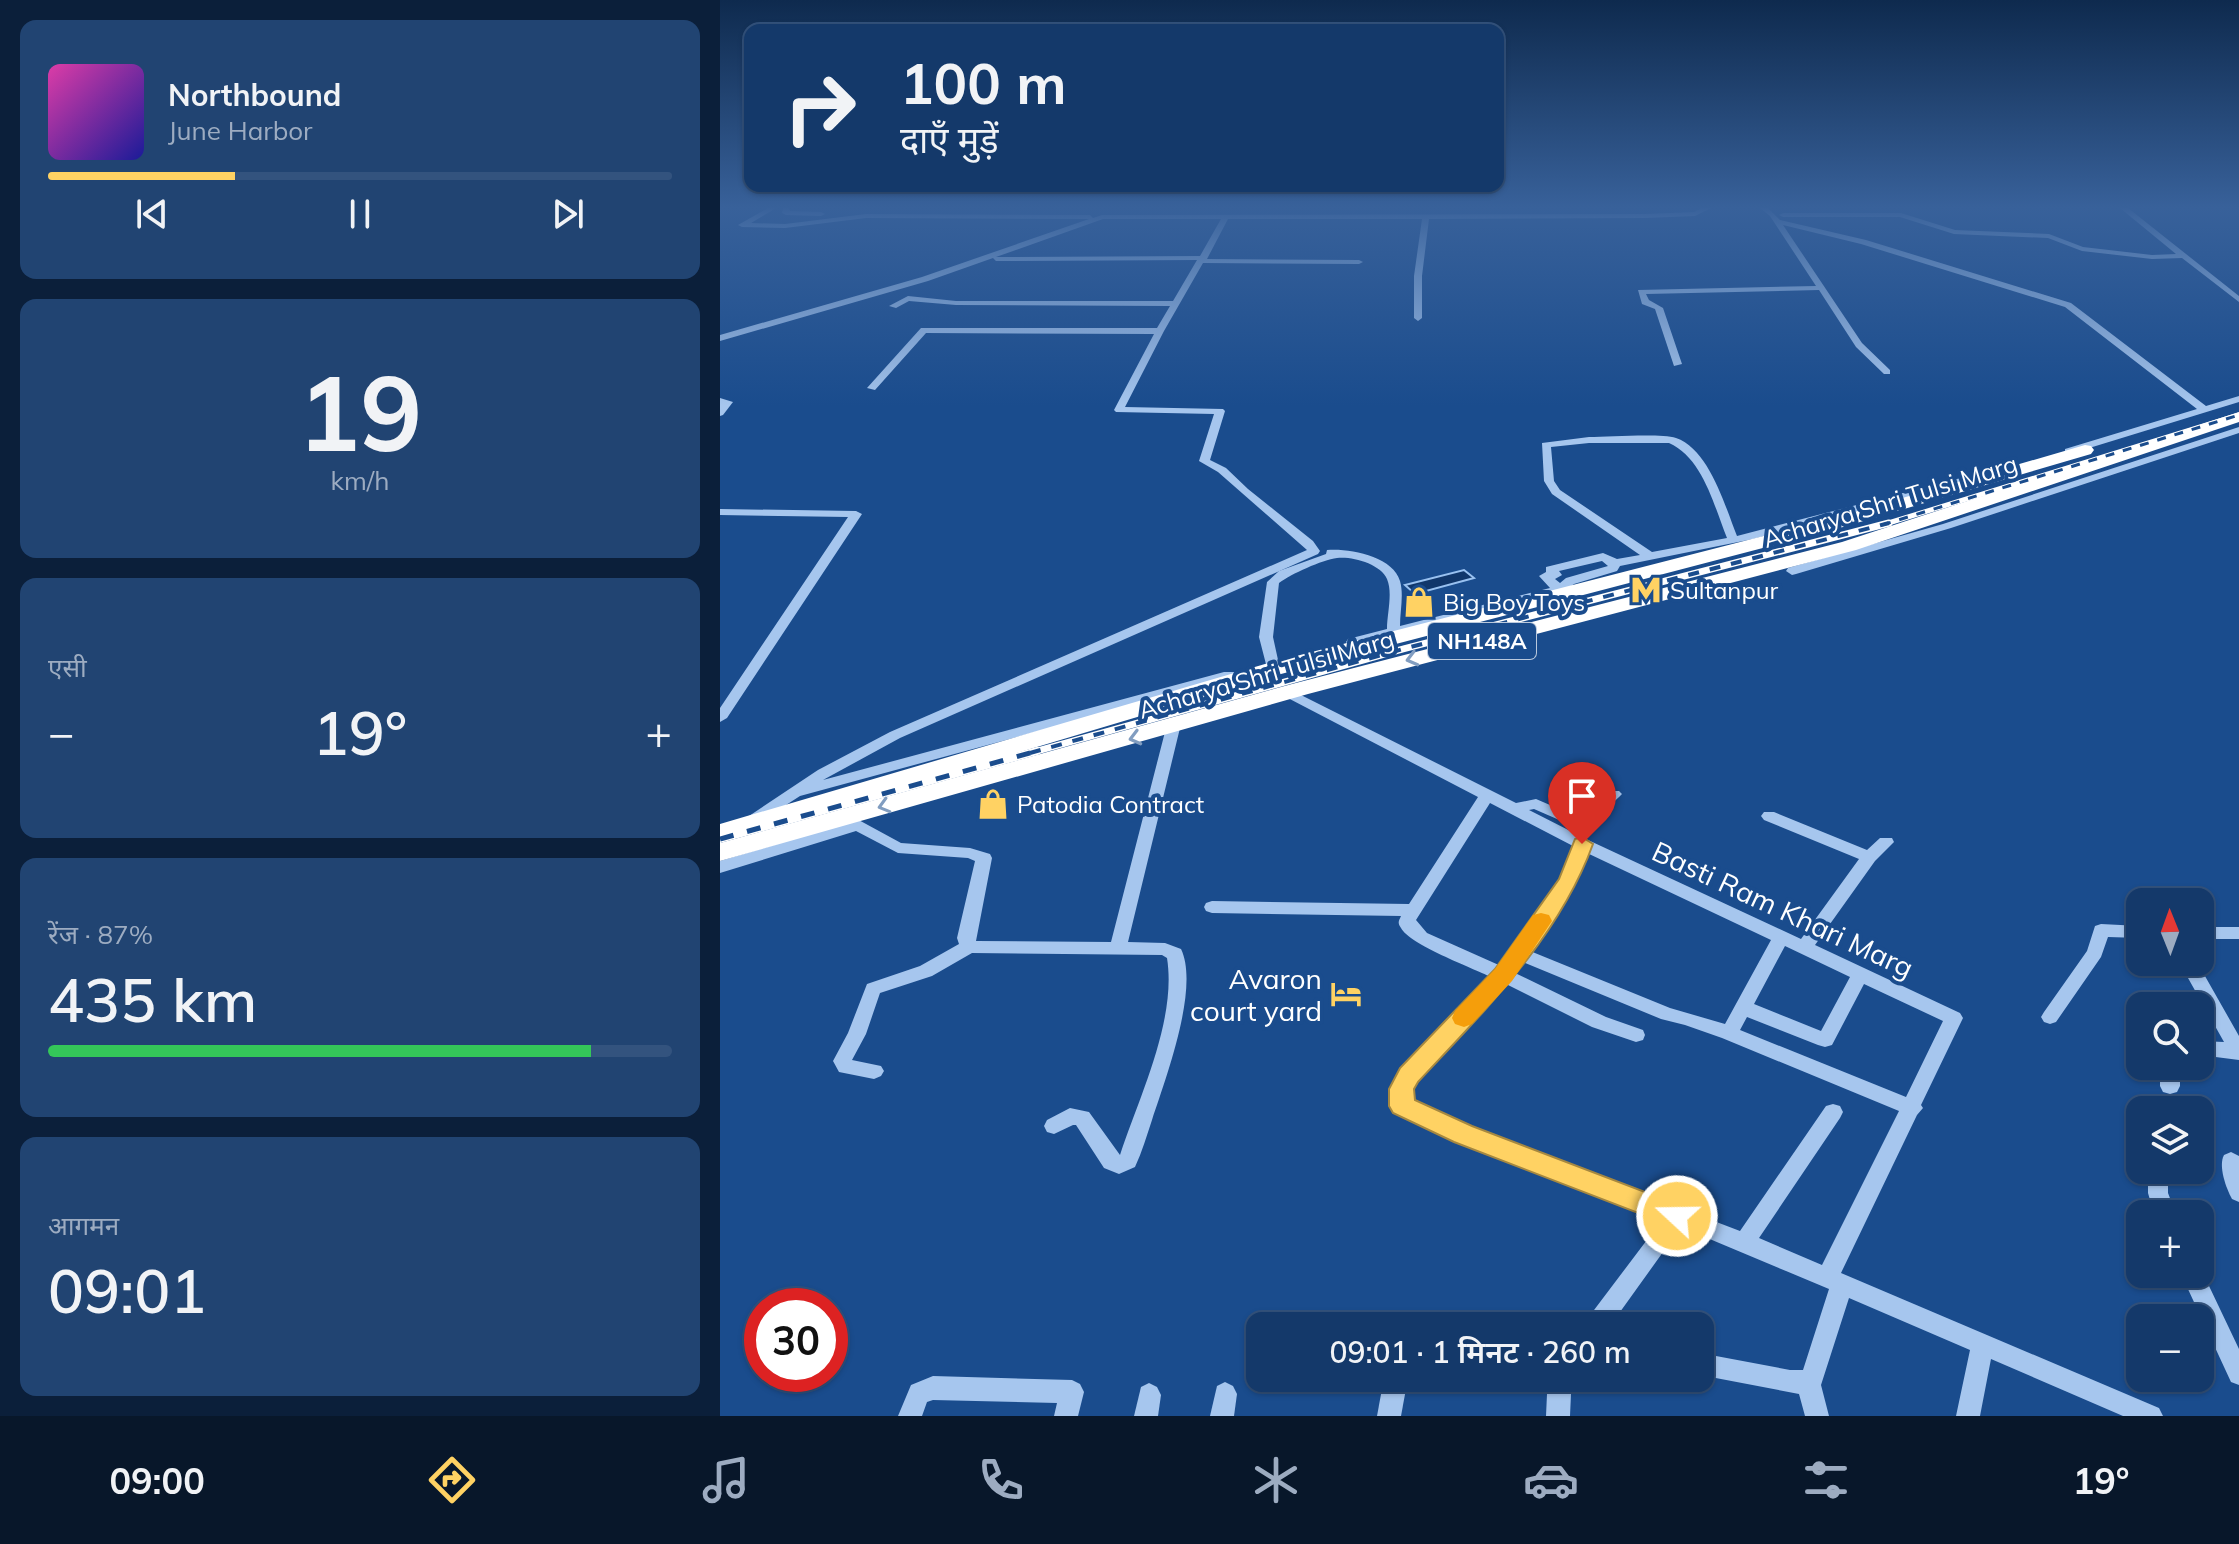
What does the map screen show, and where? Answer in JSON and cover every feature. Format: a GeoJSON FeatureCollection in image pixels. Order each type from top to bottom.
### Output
{"type":"FeatureCollection","features":[{"type":"Feature","properties":{"kind":"highway","name":"Acharya Shri Tulsi Marg"},"geometry":{"type":"LineString","coordinates":[[720,833],[1273,666],[1478,617],[1662,566],[1836,523],[2239,400]]}},
{"type":"Feature","properties":{"kind":"highway","name":"Acharya Shri Tulsi Marg"},"geometry":{"type":"LineString","coordinates":[[720,852],[850,822],[1289,693],[1849,546],[1935,520],[2131,449],[2239,417]]}},
{"type":"Feature","properties":{"kind":"highway"},"geometry":{"type":"LineString","coordinates":[[1478,617],[1498,637]]}},
{"type":"Feature","properties":{"kind":"street"},"geometry":{"type":"LineString","coordinates":[[720,338],[937,274]]}},
{"type":"Feature","properties":{"kind":"street"},"geometry":{"type":"LineString","coordinates":[[1195,274],[1160,331],[1119,410],[1220,411],[1204,461],[1222,470],[1315,550],[1379,564],[1391,572],[1395,585],[1394,631]]}},
{"type":"Feature","properties":{"kind":"street"},"geometry":{"type":"LineString","coordinates":[[1418,274],[1418,318]]}},
{"type":"Feature","properties":{"kind":"street"},"geometry":{"type":"LineString","coordinates":[[1811,274],[1863,351],[1887,372]]}},
{"type":"Feature","properties":{"kind":"street"},"geometry":{"type":"LineString","coordinates":[[1967,274],[2068,305],[2204,409]]}},
{"type":"Feature","properties":{"kind":"street"},"geometry":{"type":"LineString","coordinates":[[2207,274],[2239,300]]}},
{"type":"Feature","properties":{"kind":"street"},"geometry":{"type":"LineString","coordinates":[[1677,364],[1659,308],[1645,302],[1640,292],[1820,288]]}},
{"type":"Feature","properties":{"kind":"street"},"geometry":{"type":"LineString","coordinates":[[893,306],[908,298],[956,303],[1177,304]]}},
{"type":"Feature","properties":{"kind":"street"},"geometry":{"type":"LineString","coordinates":[[872,388],[924,330],[1160,331]]}},
{"type":"Feature","properties":{"kind":"street"},"geometry":{"type":"LineString","coordinates":[[1559,589],[1545,576],[1556,575],[1550,570],[1603,557],[1615,563],[1647,554],[1733,539],[2064,453],[2239,400]]}},
{"type":"Feature","properties":{"kind":"street"},"geometry":{"type":"LineString","coordinates":[[720,401],[728,402],[720,413]]}},
{"type":"Feature","properties":{"kind":"street"},"geometry":{"type":"LineString","coordinates":[[1792,571],[1947,526],[2239,430]]}},
{"type":"Feature","properties":{"kind":"street"},"geometry":{"type":"LineString","coordinates":[[1647,554],[1556,492],[1546,465],[1546,445],[1589,440],[1671,440],[1682,444],[1705,471],[1733,539]]}},
{"type":"Feature","properties":{"kind":"street"},"geometry":{"type":"LineString","coordinates":[[720,512],[856,514],[720,718]]}},
{"type":"Feature","properties":{"kind":"street"},"geometry":{"type":"LineString","coordinates":[[748,825],[793,793],[895,735],[1315,550]]}},
{"type":"Feature","properties":{"kind":"street"},"geometry":{"type":"LineString","coordinates":[[1273,666],[1266,637],[1273,582],[1283,574],[1337,554]]}},
{"type":"Feature","properties":{"kind":"street"},"geometry":{"type":"LineString","coordinates":[[793,793],[1559,589],[1570,581],[1613,568],[1615,563]]}},
{"type":"Feature","properties":{"kind":"street","name":"Basti Ram Khari Marg"},"geometry":{"type":"LineString","coordinates":[[1289,693],[1582,844],[1954,1018],[1835,1281],[1813,1376],[1808,1382]]}},
{"type":"Feature","properties":{"kind":"street"},"geometry":{"type":"LineString","coordinates":[[1118,948],[1173,728]]}},
{"type":"Feature","properties":{"kind":"street"},"geometry":{"type":"LineString","coordinates":[[1513,809],[1536,804],[1580,824],[1614,794]]}},
{"type":"Feature","properties":{"kind":"street"},"geometry":{"type":"LineString","coordinates":[[1487,795],[1412,910],[1407,920],[1413,932],[1599,1022],[1636,1035]]}},
{"type":"Feature","properties":{"kind":"street"},"geometry":{"type":"LineString","coordinates":[[1769,816],[1869,857]]}},
{"type":"Feature","properties":{"kind":"street"},"geometry":{"type":"LineString","coordinates":[[720,867],[850,822],[898,848],[970,853],[984,858],[966,938],[969,947]]}},
{"type":"Feature","properties":{"kind":"street"},"geometry":{"type":"LineString","coordinates":[[1804,947],[1869,857],[1886,842]]}},
{"type":"Feature","properties":{"kind":"street"},"geometry":{"type":"LineString","coordinates":[[1582,844],[1569,881],[1504,975],[1409,1075],[1402,1089],[1402,1106],[1463,1134],[1744,1242],[2151,1416]]}},
{"type":"Feature","properties":{"kind":"street"},"geometry":{"type":"LineString","coordinates":[[1212,907],[1412,910]]}},
{"type":"Feature","properties":{"kind":"street"},"geometry":{"type":"LineString","coordinates":[[2050,1017],[2095,952],[2101,930],[2126,931]]}},
{"type":"Feature","properties":{"kind":"street"},"geometry":{"type":"LineString","coordinates":[[2214,933],[2239,933]]}},
{"type":"Feature","properties":{"kind":"street"},"geometry":{"type":"LineString","coordinates":[[1729,1033],[1781,937]]}},
{"type":"Feature","properties":{"kind":"street"},"geometry":{"type":"LineString","coordinates":[[874,1071],[846,1067],[842,1061],[857,1034],[869,993],[881,984],[926,971],[969,947],[1165,949],[1175,954],[1178,963],[1174,1012],[1128,1161],[1119,1165],[1111,1162],[1082,1118],[1070,1116],[1054,1126]]}},
{"type":"Feature","properties":{"kind":"street"},"geometry":{"type":"LineString","coordinates":[[1519,953],[1667,1014],[1729,1033],[1913,1108]]}},
{"type":"Feature","properties":{"kind":"street"},"geometry":{"type":"LineString","coordinates":[[1742,1007],[1825,1040],[1860,974]]}},
{"type":"Feature","properties":{"kind":"street"},"geometry":{"type":"LineString","coordinates":[[2196,976],[2239,1052]]}},
{"type":"Feature","properties":{"kind":"street"},"geometry":{"type":"LineString","coordinates":[[2214,1049],[2239,1052]]}},
{"type":"Feature","properties":{"kind":"street"},"geometry":{"type":"LineString","coordinates":[[2170,1080],[2170,1086]]}},
{"type":"Feature","properties":{"kind":"street"},"geometry":{"type":"LineString","coordinates":[[1744,1242],[1833,1112]]}},
{"type":"Feature","properties":{"kind":"street"},"geometry":{"type":"LineString","coordinates":[[2231,1161],[2239,1193]]}},
{"type":"Feature","properties":{"kind":"street"},"geometry":{"type":"LineString","coordinates":[[1608,1312],[1677,1216]]}},
{"type":"Feature","properties":{"kind":"street"},"geometry":{"type":"LineString","coordinates":[[2199,1288],[2239,1374]]}},
{"type":"Feature","properties":{"kind":"street"},"geometry":{"type":"LineString","coordinates":[[1968,1416],[1983,1344]]}},
{"type":"Feature","properties":{"kind":"street"},"geometry":{"type":"LineString","coordinates":[[1714,1367],[1790,1382],[1808,1382],[1817,1416]]}},
{"type":"Feature","properties":{"kind":"street"},"geometry":{"type":"LineString","coordinates":[[910,1416],[919,1393],[927,1388],[1072,1392],[1066,1416]]}},
{"type":"Feature","properties":{"kind":"street"},"geometry":{"type":"LineString","coordinates":[[1389,1416],[1393,1392]]}},
{"type":"Feature","properties":{"kind":"street"},"geometry":{"type":"LineString","coordinates":[[1558,1416],[1560,1392]]}},
{"type":"Feature","properties":{"kind":"water"},"geometry":{"type":"Polygon","coordinates":[[[1464,570],[1474,578],[1415,594],[1405,585],[1464,570]]]}},
{"type":"Feature","properties":{"kind":"railway"},"geometry":{"type":"LineString","coordinates":[[1886,524],[2239,415]]}},
{"type":"Feature","properties":{"kind":"railway"},"geometry":{"type":"LineString","coordinates":[[1030,753],[1403,649],[1886,524]]}},
{"type":"Feature","properties":{"kind":"railway"},"geometry":{"type":"LineString","coordinates":[[720,839],[1037,751]]}},
{"type":"Feature","properties":{"kind":"slow traffic"},"geometry":{"type":"LineString","coordinates":[[1464,1018],[1504,975],[1541,921]]}},
{"type":"Feature","properties":{"kind":"place","name":"Sultanpur"},"geometry":{"type":"Point","coordinates":[1646,590]}},
{"type":"Feature","properties":{"kind":"place","name":"Big Boy Toys"},"geometry":{"type":"Point","coordinates":[1419,602]}},
{"type":"Feature","properties":{"kind":"place","name":"Patodia Contract"},"geometry":{"type":"Point","coordinates":[993,804]}},
{"type":"Feature","properties":{"kind":"place","name":"Avaron court yard"},"geometry":{"type":"Point","coordinates":[1346,994]}},
{"type":"Feature","properties":{"kind":"route"},"geometry":{"type":"LineString","coordinates":[[1582,844],[1573,862],[1569,881],[1504,975],[1409,1075],[1402,1089],[1402,1106],[1463,1134],[1677,1216]]}}]}
